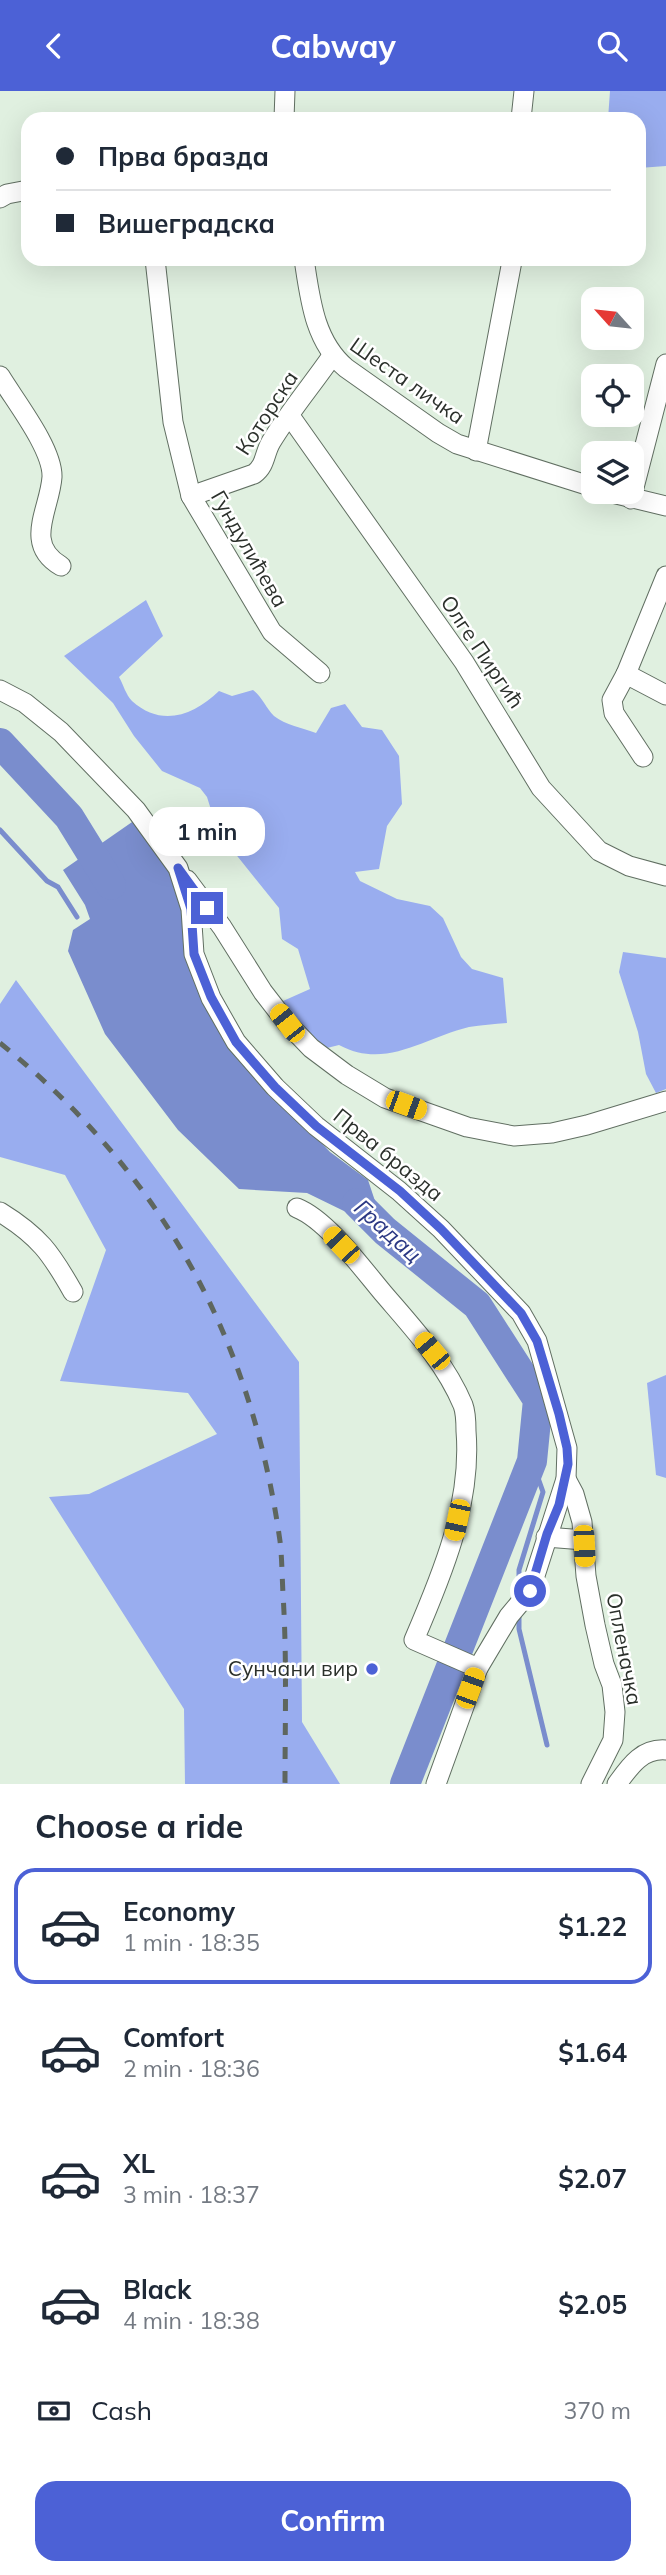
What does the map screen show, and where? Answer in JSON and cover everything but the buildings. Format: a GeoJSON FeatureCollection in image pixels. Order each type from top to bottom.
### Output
{"type":"FeatureCollection","features":[{"type":"Feature","properties":{"kind":"street"},"geometry":{"type":"LineString","coordinates":[[284,112],[285,91]]}},
{"type":"Feature","properties":{"kind":"street"},"geometry":{"type":"LineString","coordinates":[[522,112],[524,91]]}},
{"type":"Feature","properties":{"kind":"street"},"geometry":{"type":"LineString","coordinates":[[0,198],[21,191]]}},
{"type":"Feature","properties":{"kind":"street","name":"Гундулићева"},"geometry":{"type":"LineString","coordinates":[[156,266],[173,422],[191,496],[272,632],[320,673]]}},
{"type":"Feature","properties":{"kind":"street","name":"Шеста личка"},"geometry":{"type":"LineString","coordinates":[[305,266],[311,304],[324,343],[332,356],[438,433],[476,451],[581,483]]}},
{"type":"Feature","properties":{"kind":"street"},"geometry":{"type":"LineString","coordinates":[[476,451],[511,266]]}},
{"type":"Feature","properties":{"kind":"street","name":"Которска"},"geometry":{"type":"LineString","coordinates":[[191,496],[254,474],[264,463],[269,445],[332,356]]}},
{"type":"Feature","properties":{"kind":"street"},"geometry":{"type":"LineString","coordinates":[[644,449],[666,364]]}},
{"type":"Feature","properties":{"kind":"street"},"geometry":{"type":"LineString","coordinates":[[0,376],[44,448],[50,464],[52,477],[40,537],[50,560],[61,566]]}},
{"type":"Feature","properties":{"kind":"street","name":"Олге Пиргић"},"geometry":{"type":"LineString","coordinates":[[290,416],[464,662],[541,788],[599,851],[629,866],[666,876]]}},
{"type":"Feature","properties":{"kind":"street"},"geometry":{"type":"LineString","coordinates":[[644,502],[666,506]]}},
{"type":"Feature","properties":{"kind":"street"},"geometry":{"type":"LineString","coordinates":[[643,757],[612,707],[611,700],[626,674],[666,576]]}},
{"type":"Feature","properties":{"kind":"street"},"geometry":{"type":"LineString","coordinates":[[626,674],[666,695]]}},
{"type":"Feature","properties":{"kind":"street","name":"Прва бразда"},"geometry":{"type":"LineString","coordinates":[[0,690],[25,703],[61,732],[136,810],[178,868],[191,909],[194,954],[211,997],[236,1042],[275,1087],[316,1126],[400,1191],[441,1229],[521,1313],[537,1341],[567,1448],[566,1479],[534,1581],[526,1597],[472,1665],[436,1784]]}},
{"type":"Feature","properties":{"kind":"street"},"geometry":{"type":"LineString","coordinates":[[178,868],[287,1023],[311,1048],[347,1075],[385,1098],[467,1128],[514,1136],[575,1128],[666,1101]]}},
{"type":"Feature","properties":{"kind":"street"},"geometry":{"type":"LineString","coordinates":[[297,1208],[310,1213],[356,1260],[432,1351],[464,1407],[469,1461],[453,1539],[414,1640],[472,1665]]}},
{"type":"Feature","properties":{"kind":"street"},"geometry":{"type":"LineString","coordinates":[[0,1212],[27,1229],[52,1256],[73,1292]]}},
{"type":"Feature","properties":{"kind":"street","name":"Опленачка"},"geometry":{"type":"LineString","coordinates":[[566,1479],[574,1494],[582,1522],[586,1576],[604,1664],[612,1685],[615,1713],[612,1740],[591,1784]]}},
{"type":"Feature","properties":{"kind":"street"},"geometry":{"type":"LineString","coordinates":[[546,1537],[584,1540]]}},
{"type":"Feature","properties":{"kind":"street"},"geometry":{"type":"LineString","coordinates":[[617,1784],[645,1753],[666,1750]]}},
{"type":"Feature","properties":{"kind":"shaded area"},"geometry":{"type":"Polygon","coordinates":[[[610,91],[666,91],[666,166],[646,167],[646,112],[608,112],[610,91]]]}},
{"type":"Feature","properties":{"kind":"shaded area"},"geometry":{"type":"Polygon","coordinates":[[[146,600],[163,636],[119,677],[130,699],[143,709],[166,716],[177,715],[199,706],[219,691],[232,696],[253,690],[278,719],[316,733],[331,708],[345,704],[362,727],[382,730],[399,756],[402,804],[387,826],[379,869],[355,872],[360,881],[397,899],[430,906],[443,918],[461,957],[472,969],[503,978],[507,1023],[469,1027],[404,1049],[373,1054],[356,1052],[339,1045],[327,1048],[306,1031],[283,1001],[310,989],[298,949],[282,939],[279,908],[234,852],[200,788],[162,771],[134,736],[113,703],[64,656],[146,600]]]}},
{"type":"Feature","properties":{"kind":"shaded area"},"geometry":{"type":"Polygon","coordinates":[[[135,820],[168,867],[182,899],[186,942],[283,1102],[330,1152],[368,1180],[385,1231],[307,1193],[239,1189],[178,1130],[105,1034],[68,951],[73,930],[90,919],[85,905],[63,870],[135,820]]]}},
{"type":"Feature","properties":{"kind":"shaded area"},"geometry":{"type":"Polygon","coordinates":[[[623,952],[666,958],[666,1089],[656,1093],[646,1074],[638,1032],[619,972],[623,952]]]}},
{"type":"Feature","properties":{"kind":"shaded area"},"geometry":{"type":"Polygon","coordinates":[[[16,980],[299,1362],[302,1722],[340,1784],[185,1784],[184,1709],[49,1497],[89,1494],[217,1434],[188,1393],[60,1381],[106,1250],[65,1175],[0,1157],[0,1004],[16,980]]]}},
{"type":"Feature","properties":{"kind":"shaded area"},"geometry":{"type":"Polygon","coordinates":[[[666,1375],[666,1478],[656,1475],[647,1383],[666,1375]]]}},
{"type":"Feature","properties":{"kind":"waterway","name":"Градац"},"geometry":{"type":"LineString","coordinates":[[0,743],[69,817],[111,885]]}},
{"type":"Feature","properties":{"kind":"waterway"},"geometry":{"type":"LineString","coordinates":[[0,830],[47,881],[58,887],[77,917]]}},
{"type":"Feature","properties":{"kind":"waterway","name":"Градац"},"geometry":{"type":"LineString","coordinates":[[357,1203],[385,1231],[477,1305],[538,1400],[532,1461],[405,1784]]}},
{"type":"Feature","properties":{"kind":"waterway"},"geometry":{"type":"LineString","coordinates":[[519,1594],[519,1570],[543,1492],[532,1461]]}},
{"type":"Feature","properties":{"kind":"waterway"},"geometry":{"type":"LineString","coordinates":[[519,1614],[519,1629],[547,1745]]}},
{"type":"Feature","properties":{"kind":"railway"},"geometry":{"type":"LineString","coordinates":[[0,1043],[57,1093],[108,1147],[152,1204],[190,1264],[221,1328],[247,1395],[266,1466],[282,1560],[285,1784]]}},
{"type":"Feature","properties":{"kind":"place","name":"Сунчани вир"},"geometry":{"type":"Point","coordinates":[372,1669]}},
{"type":"Feature","properties":{"kind":"route"},"geometry":{"type":"LineString","coordinates":[[207,908],[178,868],[191,909],[194,954],[211,997],[236,1042],[275,1087],[316,1126],[400,1191],[441,1229],[521,1313],[537,1341],[559,1414],[568,1464],[559,1505],[547,1534],[530,1591]]}}]}
